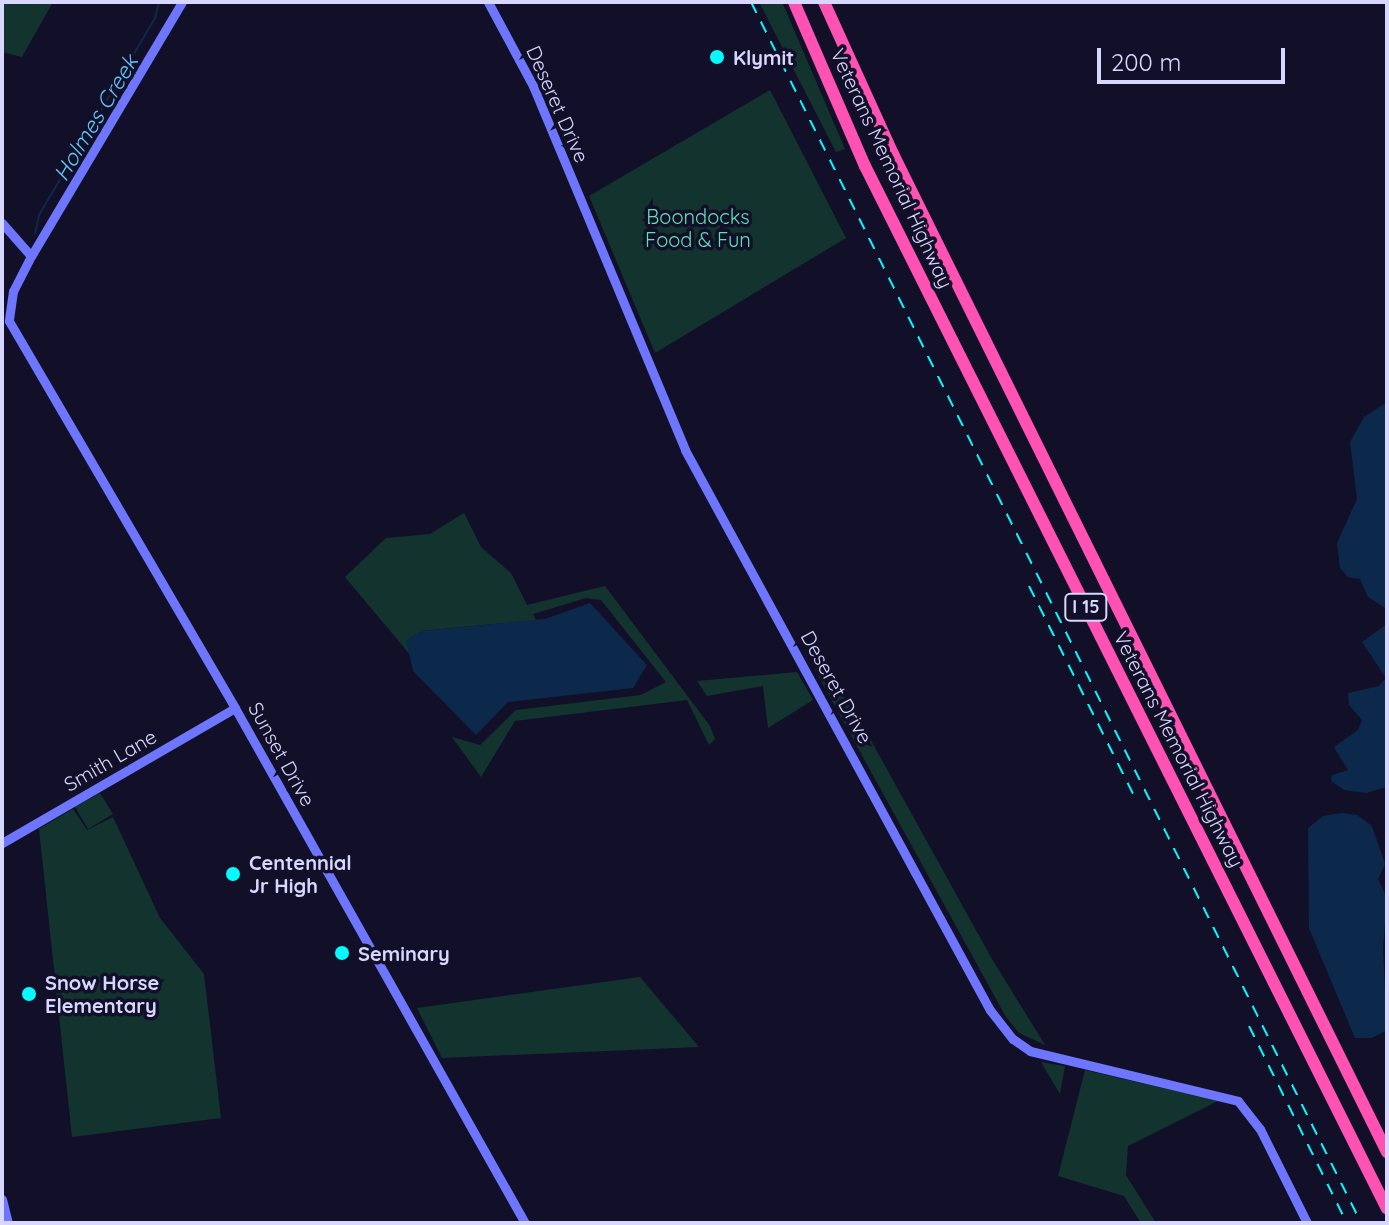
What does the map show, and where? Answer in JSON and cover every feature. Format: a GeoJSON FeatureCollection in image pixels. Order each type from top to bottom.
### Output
{"type":"FeatureCollection","features":[{"type":"Feature","properties":{"kind":"highway","name":"Veterans Memorial Highway"},"geometry":{"type":"LineString","coordinates":[[794,2],[865,166],[1387,1209]]}},
{"type":"Feature","properties":{"kind":"highway","name":"Veterans Memorial Highway"},"geometry":{"type":"LineString","coordinates":[[824,2],[893,154],[1387,1152]]}},
{"type":"Feature","properties":{"kind":"street"},"geometry":{"type":"LineString","coordinates":[[2,223],[31,256],[182,2]]}},
{"type":"Feature","properties":{"kind":"street","name":"Deseret Drive"},"geometry":{"type":"LineString","coordinates":[[488,2],[533,86],[685,450],[990,1010],[1013,1039],[1030,1051],[1238,1101],[1260,1129],[1307,1223]]}},
{"type":"Feature","properties":{"kind":"street","name":"Sunset Drive"},"geometry":{"type":"LineString","coordinates":[[31,256],[9,305],[14,336],[235,708],[525,1223]]}},
{"type":"Feature","properties":{"kind":"street","name":"Smith Lane"},"geometry":{"type":"LineString","coordinates":[[2,843],[235,708]]}},
{"type":"Feature","properties":{"kind":"street"},"geometry":{"type":"LineString","coordinates":[[2,1199],[8,1223]]}},
{"type":"Feature","properties":{"kind":"green space"},"geometry":{"type":"Polygon","coordinates":[[[2,2],[53,2],[22,57],[2,52],[2,2]]]}},
{"type":"Feature","properties":{"kind":"green space"},"geometry":{"type":"Polygon","coordinates":[[[759,2],[782,2],[845,149],[836,152],[759,2]]]}},
{"type":"Feature","properties":{"kind":"green space","name":"Boondocks Food & Fun"},"geometry":{"type":"Polygon","coordinates":[[[770,90],[846,238],[655,353],[589,196],[770,90]]]}},
{"type":"Feature","properties":{"kind":"green space"},"geometry":{"type":"Polygon","coordinates":[[[464,513],[481,547],[511,573],[527,605],[605,586],[710,726],[715,739],[709,745],[687,700],[515,721],[481,777],[452,737],[480,745],[516,710],[641,695],[666,682],[601,600],[586,598],[533,614],[536,620],[421,631],[412,657],[345,577],[386,538],[430,534],[464,513]]]}},
{"type":"Feature","properties":{"kind":"green space"},"geometry":{"type":"Polygon","coordinates":[[[815,670],[832,670],[992,959],[1045,1045],[1019,1033],[1006,1017],[815,670]]]}},
{"type":"Feature","properties":{"kind":"green space"},"geometry":{"type":"Polygon","coordinates":[[[797,672],[813,700],[768,728],[763,686],[707,696],[697,681],[797,672]]]}},
{"type":"Feature","properties":{"kind":"green space"},"geometry":{"type":"Polygon","coordinates":[[[100,793],[113,814],[88,829],[75,807],[100,793]]]}},
{"type":"Feature","properties":{"kind":"green space"},"geometry":{"type":"Polygon","coordinates":[[[73,809],[87,830],[113,817],[160,918],[204,974],[221,1118],[72,1137],[39,829],[73,809]]]}},
{"type":"Feature","properties":{"kind":"green space"},"geometry":{"type":"Polygon","coordinates":[[[640,977],[699,1047],[442,1058],[417,1008],[640,977]]]}},
{"type":"Feature","properties":{"kind":"green space"},"geometry":{"type":"Polygon","coordinates":[[[1041,1062],[1065,1066],[1060,1094],[1041,1062]]]}},
{"type":"Feature","properties":{"kind":"green space"},"geometry":{"type":"Polygon","coordinates":[[[1085,1070],[1218,1101],[1128,1146],[1126,1175],[1156,1223],[1141,1223],[1124,1196],[1058,1176],[1085,1070]]]}},
{"type":"Feature","properties":{"kind":"water"},"geometry":{"type":"Polygon","coordinates":[[[1387,402],[1387,609],[1368,597],[1360,579],[1348,577],[1340,568],[1337,543],[1357,499],[1350,442],[1364,417],[1387,402]]]}},
{"type":"Feature","properties":{"kind":"water"},"geometry":{"type":"Polygon","coordinates":[[[590,603],[647,665],[633,688],[508,702],[476,735],[413,671],[406,640],[421,631],[545,619],[590,603]]]}},
{"type":"Feature","properties":{"kind":"water"},"geometry":{"type":"Polygon","coordinates":[[[1387,624],[1387,787],[1366,793],[1344,790],[1331,781],[1332,775],[1348,770],[1334,747],[1358,730],[1362,720],[1349,705],[1348,693],[1379,686],[1386,678],[1362,642],[1387,624]]]}},
{"type":"Feature","properties":{"kind":"water"},"geometry":{"type":"Polygon","coordinates":[[[1342,813],[1357,815],[1372,826],[1385,864],[1378,879],[1387,898],[1383,948],[1387,1030],[1372,1038],[1355,1038],[1309,928],[1308,828],[1323,816],[1342,813]]]}},
{"type":"Feature","properties":{"kind":"waterway","name":"Holmes Creek"},"geometry":{"type":"LineString","coordinates":[[35,234],[39,215],[155,18],[159,2]]}},
{"type":"Feature","properties":{"kind":"railway"},"geometry":{"type":"LineString","coordinates":[[751,2],[1361,1223]]}},
{"type":"Feature","properties":{"kind":"railway"},"geometry":{"type":"LineString","coordinates":[[1029,586],[1133,794]]}},
{"type":"Feature","properties":{"kind":"railway"},"geometry":{"type":"LineString","coordinates":[[1249,1026],[1347,1223]]}},
{"type":"Feature","properties":{"kind":"place","name":"Klymit"},"geometry":{"type":"Point","coordinates":[717,57]}},
{"type":"Feature","properties":{"kind":"place","name":"Centennial Jr High"},"geometry":{"type":"Point","coordinates":[233,874]}},
{"type":"Feature","properties":{"kind":"place","name":"Seminary"},"geometry":{"type":"Point","coordinates":[342,953]}},
{"type":"Feature","properties":{"kind":"place","name":"Snow Horse Elementary"},"geometry":{"type":"Point","coordinates":[29,994]}}]}
